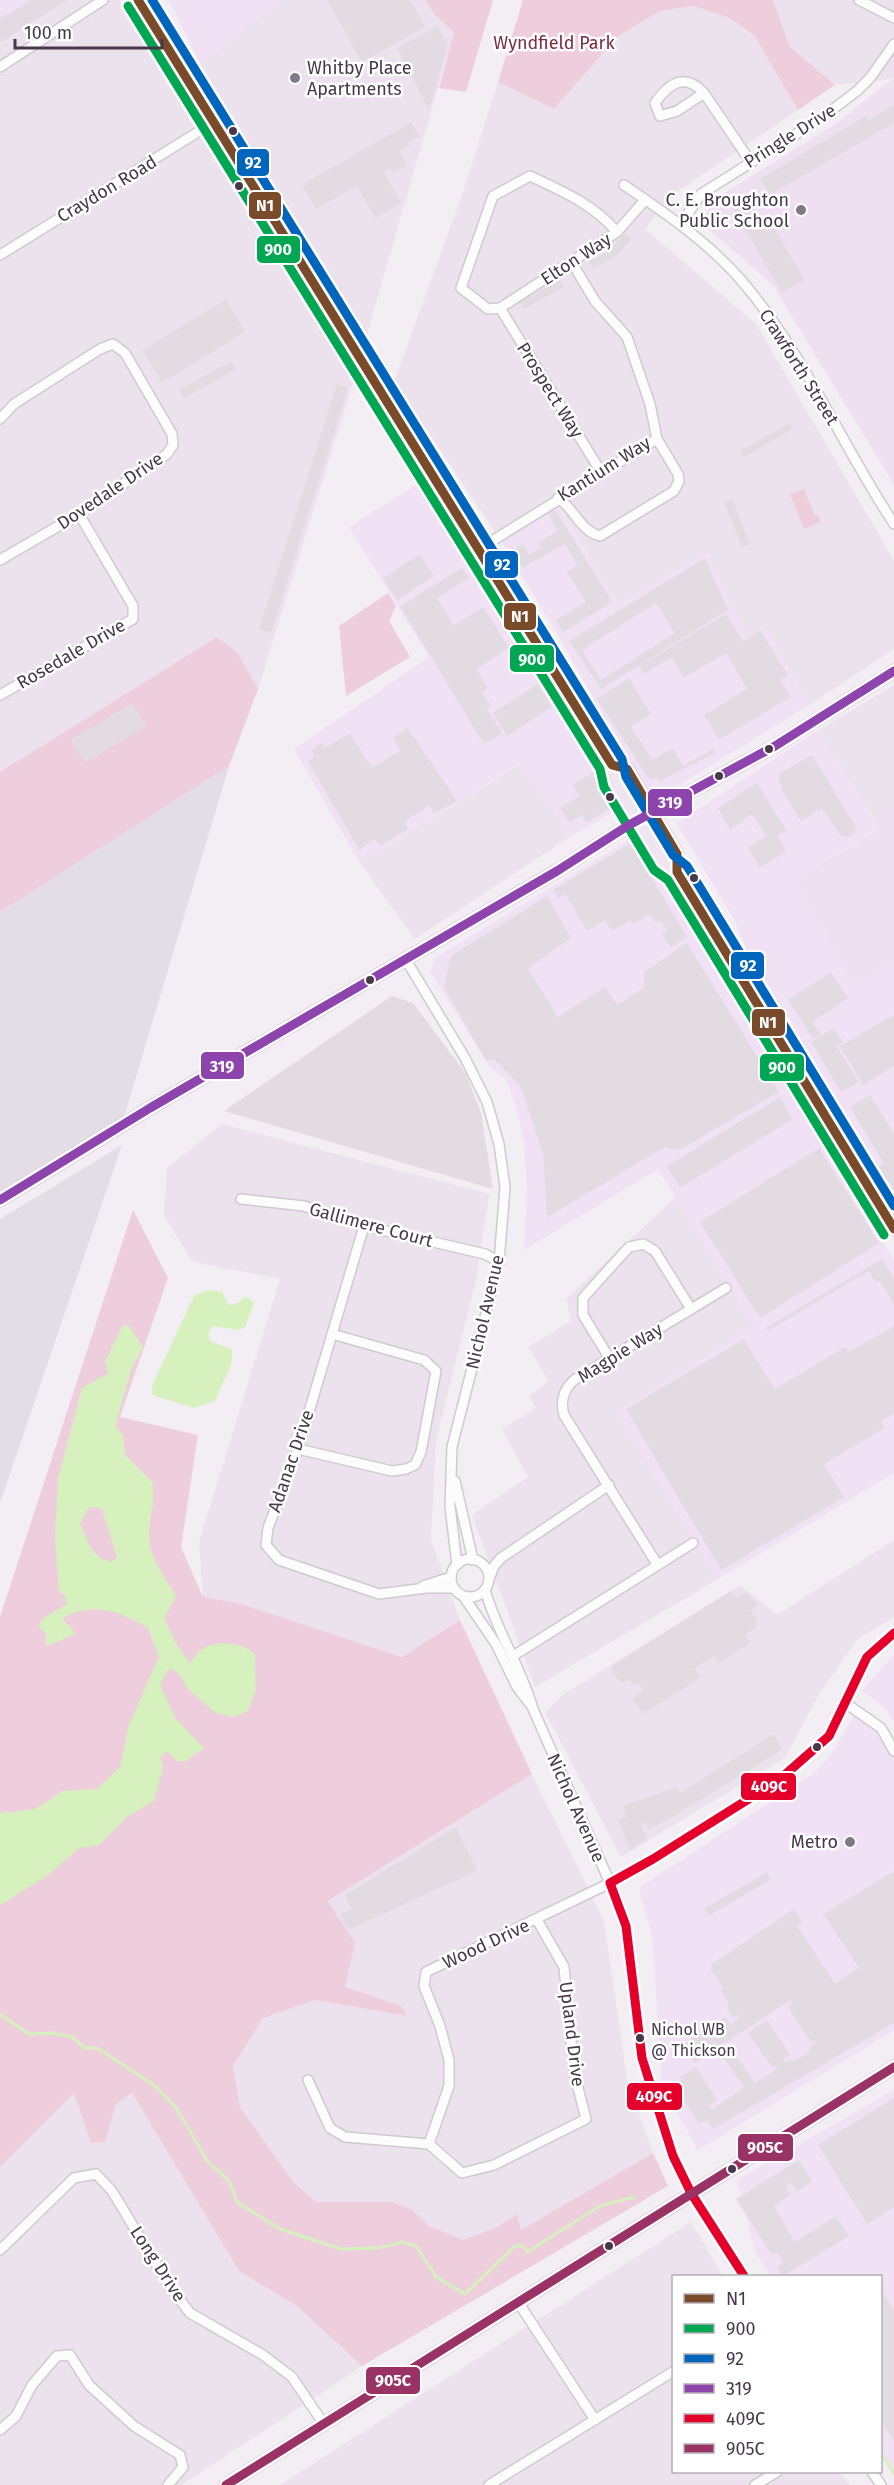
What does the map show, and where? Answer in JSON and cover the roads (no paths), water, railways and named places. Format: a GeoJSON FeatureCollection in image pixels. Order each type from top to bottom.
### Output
{"type":"FeatureCollection","features":[{"type":"Feature","properties":{"kind":"main road"},"geometry":{"type":"LineString","coordinates":[[138,0],[612,765],[614,781],[638,821],[664,863],[677,872],[894,1229]]}},
{"type":"Feature","properties":{"kind":"main road"},"geometry":{"type":"LineString","coordinates":[[0,1200],[150,1108],[557,872],[638,821],[776,746],[894,671]]}},
{"type":"Feature","properties":{"kind":"main road"},"geometry":{"type":"LineString","coordinates":[[612,765],[627,769],[677,854],[677,872]]}},
{"type":"Feature","properties":{"kind":"main road"},"geometry":{"type":"LineString","coordinates":[[226,2485],[894,2067]]}},
{"type":"Feature","properties":{"kind":"street"},"geometry":{"type":"LineString","coordinates":[[0,67],[103,0]]}},
{"type":"Feature","properties":{"kind":"street"},"geometry":{"type":"LineString","coordinates":[[859,0],[894,18]]}},
{"type":"Feature","properties":{"kind":"street","name":"Pringle Drive"},"geometry":{"type":"LineString","coordinates":[[681,224],[701,194],[841,104],[870,78],[894,44]]}},
{"type":"Feature","properties":{"kind":"street"},"geometry":{"type":"LineString","coordinates":[[704,93],[677,111],[660,116],[655,103],[673,84],[687,81],[697,85],[704,93],[750,161]]}},
{"type":"Feature","properties":{"kind":"street","name":"Craydon Road"},"geometry":{"type":"LineString","coordinates":[[0,255],[214,122]]}},
{"type":"Feature","properties":{"kind":"street"},"geometry":{"type":"LineString","coordinates":[[500,308],[488,309],[461,288],[493,196],[530,176],[579,199],[605,218],[617,232]]}},
{"type":"Feature","properties":{"kind":"street","name":"Crawforth Street"},"geometry":{"type":"LineString","coordinates":[[624,186],[681,224],[740,279],[773,321],[894,524]]}},
{"type":"Feature","properties":{"kind":"street","name":"Elton Way"},"geometry":{"type":"LineString","coordinates":[[500,308],[617,232],[645,200]]}},
{"type":"Feature","properties":{"kind":"street","name":"Kantium Way"},"geometry":{"type":"LineString","coordinates":[[478,549],[657,438],[650,404],[627,338],[595,301],[572,263]]}},
{"type":"Feature","properties":{"kind":"street","name":"Prospect Way"},"geometry":{"type":"LineString","coordinates":[[500,308],[601,472]]}},
{"type":"Feature","properties":{"kind":"street","name":"Dovedale Drive"},"geometry":{"type":"LineString","coordinates":[[0,419],[14,404],[100,348],[113,344],[125,353],[172,434],[173,445],[171,450],[79,514],[0,560]]}},
{"type":"Feature","properties":{"kind":"street"},"geometry":{"type":"LineString","coordinates":[[558,498],[568,505],[590,533],[600,536],[674,491],[679,481],[678,474],[657,438]]}},
{"type":"Feature","properties":{"kind":"street","name":"Rosedale Drive"},"geometry":{"type":"LineString","coordinates":[[0,695],[133,619],[133,606],[79,514]]}},
{"type":"Feature","properties":{"kind":"street","name":"Nichol Avenue"},"geometry":{"type":"LineString","coordinates":[[406,960],[465,1058],[487,1102],[499,1144],[505,1187],[499,1262],[452,1447],[450,1506],[457,1565]]}},
{"type":"Feature","properties":{"kind":"street","name":"Gallimere Court"},"geometry":{"type":"LineString","coordinates":[[241,1200],[304,1206],[364,1226],[485,1254],[499,1262]]}},
{"type":"Feature","properties":{"kind":"street","name":"Adanac Drive"},"geometry":{"type":"LineString","coordinates":[[364,1226],[298,1449],[268,1528],[266,1545],[279,1560],[379,1594],[454,1588]]}},
{"type":"Feature","properties":{"kind":"street"},"geometry":{"type":"LineString","coordinates":[[610,1359],[585,1318],[581,1305],[587,1291],[629,1247],[643,1244],[655,1251],[691,1309]]}},
{"type":"Feature","properties":{"kind":"street","name":"Magpie Way"},"geometry":{"type":"LineString","coordinates":[[657,1564],[564,1415],[562,1403],[564,1392],[570,1384],[726,1288]]}},
{"type":"Feature","properties":{"kind":"street"},"geometry":{"type":"LineString","coordinates":[[298,1449],[392,1471],[416,1465],[421,1452],[436,1371],[424,1360],[332,1334]]}},
{"type":"Feature","properties":{"kind":"street","name":"Nichol Avenue"},"geometry":{"type":"LineString","coordinates":[[453,1470],[476,1561]]}},
{"type":"Feature","properties":{"kind":"street"},"geometry":{"type":"LineString","coordinates":[[501,1558],[465,1560],[457,1565],[451,1577],[454,1588],[464,1597],[476,1597],[485,1590],[494,1566],[501,1558],[609,1485]]}},
{"type":"Feature","properties":{"kind":"street"},"geometry":{"type":"LineString","coordinates":[[513,1656],[693,1543]]}},
{"type":"Feature","properties":{"kind":"street"},"geometry":{"type":"LineString","coordinates":[[476,1561],[486,1567],[489,1579]]}},
{"type":"Feature","properties":{"kind":"street","name":"Adanac Drive"},"geometry":{"type":"LineString","coordinates":[[410,1591],[451,1577]]}},
{"type":"Feature","properties":{"kind":"street","name":"Nichol Avenue"},"geometry":{"type":"LineString","coordinates":[[485,1590],[493,1617],[526,1683],[533,1709],[610,1883],[626,1926],[642,2058],[673,2156],[691,2193],[743,2275]]}},
{"type":"Feature","properties":{"kind":"street","name":"Nichol Avenue"},"geometry":{"type":"LineString","coordinates":[[464,1597],[496,1644],[517,1687],[533,1709]]}},
{"type":"Feature","properties":{"kind":"street","name":"Wood Drive"},"geometry":{"type":"LineString","coordinates":[[429,2144],[449,2086],[449,2060],[440,2026],[424,1986],[426,1972],[610,1883],[653,1859],[779,1780],[829,1736],[867,1657],[894,1633]]}},
{"type":"Feature","properties":{"kind":"street"},"geometry":{"type":"LineString","coordinates":[[844,1702],[881,1728],[894,1750]]}},
{"type":"Feature","properties":{"kind":"street","name":"Upland Drive"},"geometry":{"type":"LineString","coordinates":[[429,2144],[462,2173],[494,2165],[586,2119],[574,2072],[564,1967],[537,1920]]}},
{"type":"Feature","properties":{"kind":"street"},"geometry":{"type":"LineString","coordinates":[[308,2080],[330,2128],[345,2137],[429,2144]]}},
{"type":"Feature","properties":{"kind":"street","name":"Long Drive"},"geometry":{"type":"LineString","coordinates":[[0,2250],[74,2178],[96,2174],[112,2191],[170,2287],[190,2313],[263,2355],[292,2377],[323,2423]]}},
{"type":"Feature","properties":{"kind":"street"},"geometry":{"type":"LineString","coordinates":[[518,2302],[595,2420]]}},
{"type":"Feature","properties":{"kind":"street"},"geometry":{"type":"LineString","coordinates":[[0,2430],[16,2416],[32,2385],[57,2356],[70,2355],[89,2385],[134,2426],[180,2455],[183,2467],[168,2485]]}},
{"type":"Feature","properties":{"kind":"street"},"geometry":{"type":"LineString","coordinates":[[489,2485],[672,2373]]}},
{"type":"Feature","properties":{"kind":"street"},"geometry":{"type":"LineString","coordinates":[[755,2485],[775,2473]]}},
{"type":"Feature","properties":{"kind":"waterway"},"geometry":{"type":"LineString","coordinates":[[0,2014],[29,2034],[51,2033],[72,2037],[85,2048],[97,2048],[154,2085],[177,2109],[207,2161],[229,2181],[237,2202],[280,2229],[341,2249],[379,2248],[403,2242],[416,2246],[436,2277],[465,2294],[515,2246],[523,2246],[527,2252],[600,2206],[634,2197]]}},
{"type":"Feature","properties":{"kind":"waterway"},"geometry":{"type":"LineString","coordinates":[[882,2454],[894,2474]]}},
{"type":"Feature","properties":{"kind":"place","name":"Whitby Place Apartments"},"geometry":{"type":"Point","coordinates":[295,78]}},
{"type":"Feature","properties":{"kind":"place","name":"C. E. Broughton Public School"},"geometry":{"type":"Point","coordinates":[801,210]}},
{"type":"Feature","properties":{"kind":"place","name":"Metro"},"geometry":{"type":"Point","coordinates":[850,1842]}},
{"type":"Feature","properties":{"kind":"place","name":"Nichol WB @ Thickson"},"geometry":{"type":"Point","coordinates":[640,2038]}},
{"type":"Feature","properties":{"kind":"park label","name":"Wyndfield Park"},"geometry":{"type":"Point","coordinates":[554,43]}}]}
